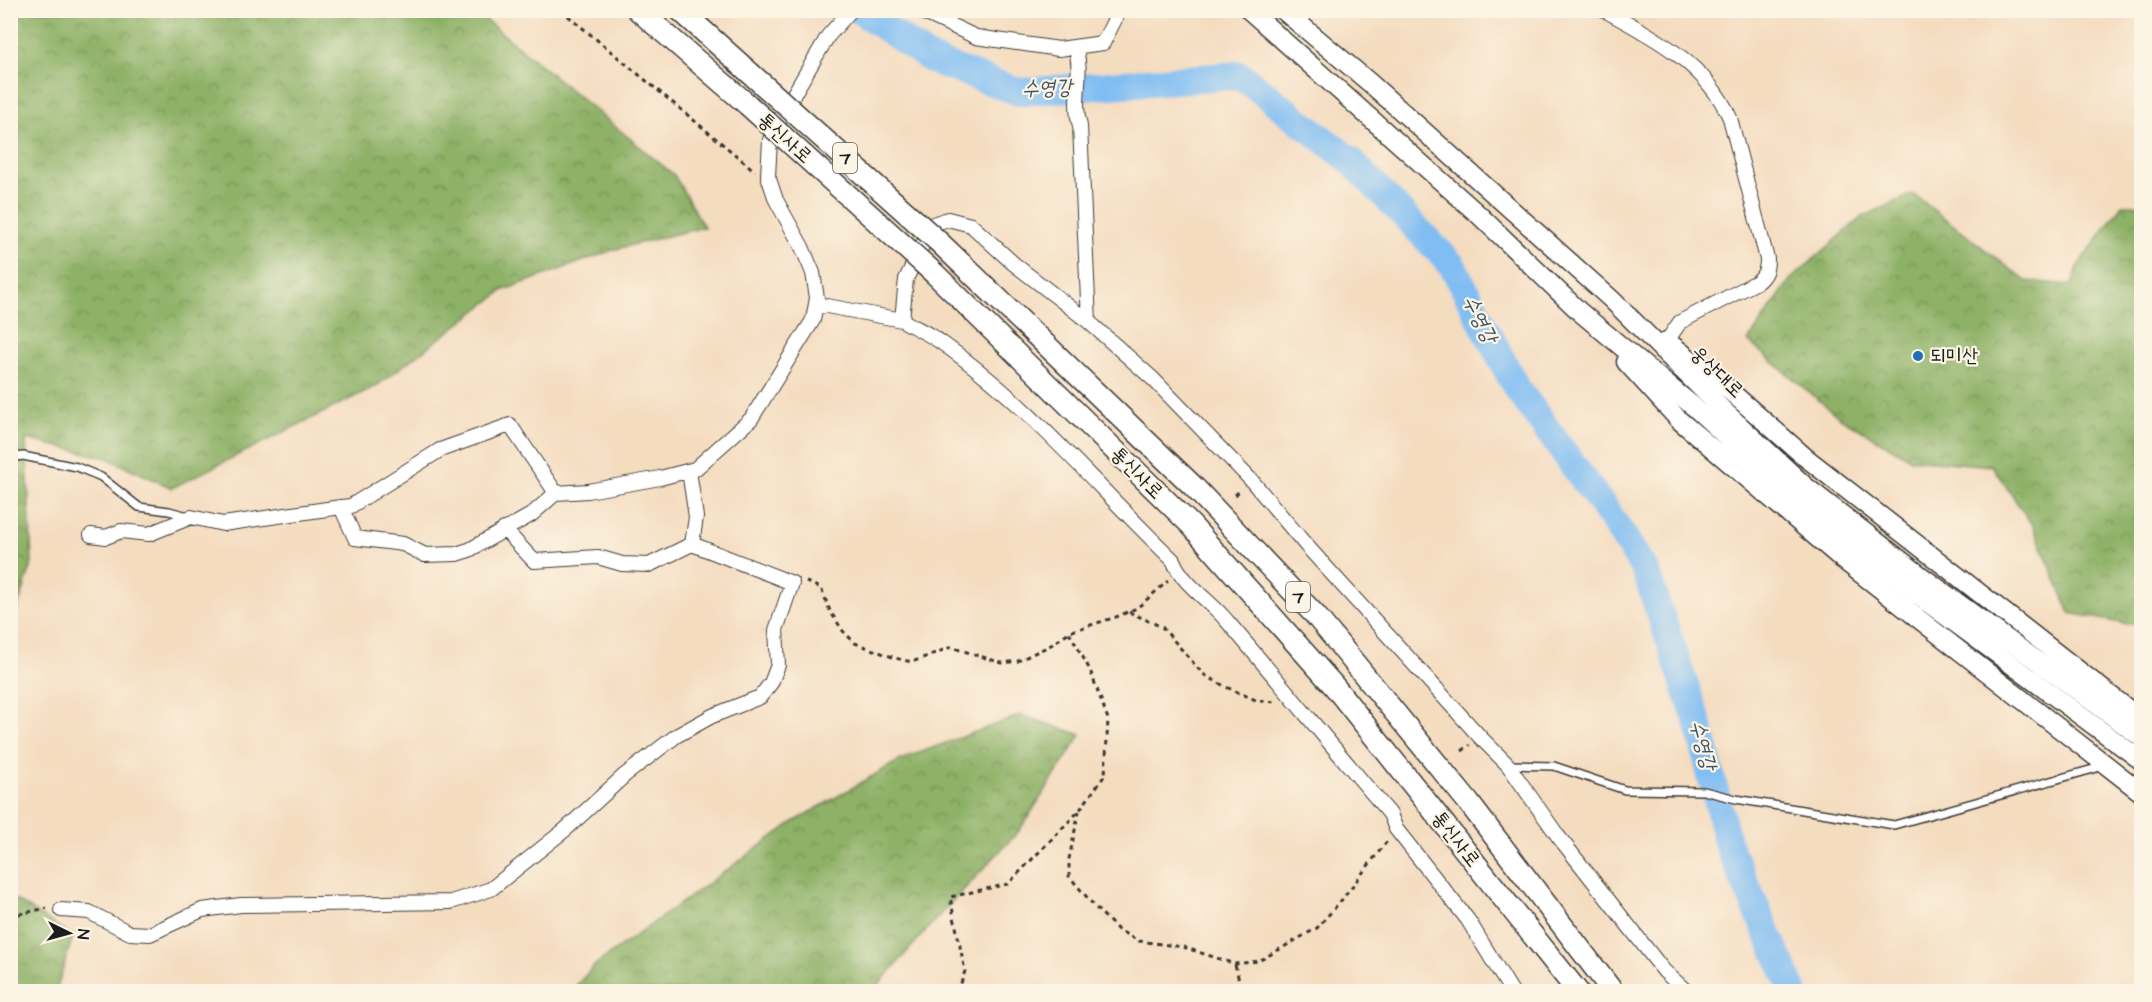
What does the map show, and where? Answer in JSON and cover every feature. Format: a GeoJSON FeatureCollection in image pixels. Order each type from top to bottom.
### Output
{"type":"FeatureCollection","features":[{"type":"Feature","properties":{"kind":"highway","name":"통신사로"},"geometry":{"type":"LineString","coordinates":[[638,10],[748,105],[935,274],[1191,525],[1334,686],[1573,987]]}},
{"type":"Feature","properties":{"kind":"highway","name":"통신사로"},"geometry":{"type":"LineString","coordinates":[[680,10],[940,243],[1193,486],[1316,616],[1469,803],[1613,992]]}},
{"type":"Feature","properties":{"kind":"highway"},"geometry":{"type":"LineString","coordinates":[[1599,973],[1620,992]]}},
{"type":"Feature","properties":{"kind":"main road","name":"웅상대로"},"geometry":{"type":"LineString","coordinates":[[1249,10],[1479,215],[1580,312],[1694,406],[1794,499],[1916,594],[2093,712],[2142,738]]}},
{"type":"Feature","properties":{"kind":"main road","name":"웅상대로"},"geometry":{"type":"LineString","coordinates":[[1283,10],[1370,83],[1611,299],[1804,486],[2093,712]]}},
{"type":"Feature","properties":{"kind":"main road"},"geometry":{"type":"LineString","coordinates":[[1611,299],[1722,384],[1805,457],[2142,720]]}},
{"type":"Feature","properties":{"kind":"main road"},"geometry":{"type":"LineString","coordinates":[[1580,312],[1679,420],[1842,559],[2142,793]]}},
{"type":"Feature","properties":{"kind":"main road"},"geometry":{"type":"LineString","coordinates":[[2093,712],[2142,760]]}},
{"type":"Feature","properties":{"kind":"street"},"geometry":{"type":"LineString","coordinates":[[341,507],[355,538],[403,544],[425,555],[456,554],[469,550],[531,515],[556,493],[588,491],[660,478],[694,469],[751,418],[813,320],[817,298],[813,273],[802,247],[776,200],[768,176],[770,140],[785,109],[828,36],[851,10]]}},
{"type":"Feature","properties":{"kind":"street"},"geometry":{"type":"LineString","coordinates":[[918,10],[976,37],[1077,52],[1103,43],[1115,20],[1117,10]]}},
{"type":"Feature","properties":{"kind":"street"},"geometry":{"type":"LineString","coordinates":[[1604,10],[1647,34],[1682,58],[1700,75],[1724,104],[1730,118],[1767,259],[1767,269],[1757,282],[1680,322],[1667,341]]}},
{"type":"Feature","properties":{"kind":"street"},"geometry":{"type":"LineString","coordinates":[[1077,52],[1077,115],[1080,126],[1089,322]]}},
{"type":"Feature","properties":{"kind":"street"},"geometry":{"type":"LineString","coordinates":[[902,320],[906,279],[933,224],[948,219],[971,225],[1014,264],[1089,322],[1153,380],[1251,480],[1313,553],[1508,765],[1558,836],[1664,971],[1687,992]]}},
{"type":"Feature","properties":{"kind":"street"},"geometry":{"type":"LineString","coordinates":[[816,304],[902,320],[940,341],[981,372],[1042,428],[1173,560],[1178,572],[1226,618],[1390,814],[1396,829],[1468,920],[1512,992]]}},
{"type":"Feature","properties":{"kind":"street"},"geometry":{"type":"LineString","coordinates":[[91,535],[106,537],[121,531],[149,534],[191,517],[223,524],[351,506],[440,450],[510,425],[556,493]]}},
{"type":"Feature","properties":{"kind":"street"},"geometry":{"type":"LineString","coordinates":[[689,471],[696,517],[692,544]]}},
{"type":"Feature","properties":{"kind":"street"},"geometry":{"type":"LineString","coordinates":[[61,910],[89,912],[130,933],[150,934],[202,910],[241,905],[451,902],[491,889],[566,829],[625,775],[676,736],[712,716],[760,697],[771,683],[778,665],[776,630],[792,583],[692,544],[649,565],[622,564],[598,557],[534,561],[504,529]]}},
{"type":"Feature","properties":{"kind":"lane"},"geometry":{"type":"LineString","coordinates":[[10,458],[23,456],[77,467],[102,477],[139,507],[191,517]]}},
{"type":"Feature","properties":{"kind":"lane"},"geometry":{"type":"LineString","coordinates":[[1508,765],[1554,766],[1625,790],[1704,791],[1736,799],[1894,825],[2106,766]]}},
{"type":"Feature","properties":{"kind":"path"},"geometry":{"type":"LineString","coordinates":[[561,10],[754,170],[768,176]]}},
{"type":"Feature","properties":{"kind":"path"},"geometry":{"type":"LineString","coordinates":[[792,583],[808,582],[821,588],[830,611],[843,631],[855,643],[912,662],[951,647],[1002,663],[1018,662],[1051,645],[1069,632],[1137,608],[1178,572]]}},
{"type":"Feature","properties":{"kind":"path"},"geometry":{"type":"LineString","coordinates":[[1129,612],[1162,627],[1203,674],[1226,687],[1258,701],[1280,702],[1290,697]]}},
{"type":"Feature","properties":{"kind":"path"},"geometry":{"type":"LineString","coordinates":[[958,992],[965,972],[950,897],[1008,884],[1079,811],[1105,775],[1108,719],[1090,670],[1069,632]]}},
{"type":"Feature","properties":{"kind":"path"},"geometry":{"type":"LineString","coordinates":[[1079,811],[1069,859],[1069,876],[1118,930],[1139,941],[1183,947],[1234,964],[1259,961],[1317,928],[1396,829]]}},
{"type":"Feature","properties":{"kind":"path"},"geometry":{"type":"LineString","coordinates":[[10,916],[46,908],[61,910]]}},
{"type":"Feature","properties":{"kind":"path"},"geometry":{"type":"LineString","coordinates":[[1234,964],[1242,992]]}},
{"type":"Feature","properties":{"kind":"green space"},"geometry":{"type":"Polygon","coordinates":[[[11,11],[475,11],[674,175],[704,227],[616,249],[504,290],[376,386],[172,488],[107,458],[26,439],[32,563],[11,629],[11,11]]]}},
{"type":"Feature","properties":{"kind":"green space"},"geometry":{"type":"Polygon","coordinates":[[[1913,194],[2026,281],[2072,285],[2079,264],[2122,205],[2141,205],[2141,624],[2127,624],[2070,613],[2033,526],[1992,466],[1911,459],[1840,418],[1748,341],[1790,280],[1862,217],[1913,194]]]}},
{"type":"Feature","properties":{"kind":"green space"},"geometry":{"type":"Polygon","coordinates":[[[1021,715],[1081,735],[1019,831],[935,920],[873,991],[571,991],[595,965],[792,823],[900,760],[1021,715]]]}},
{"type":"Feature","properties":{"kind":"green space"},"geometry":{"type":"Polygon","coordinates":[[[11,900],[16,900],[73,936],[56,991],[11,991],[11,900]]]}},
{"type":"Feature","properties":{"kind":"waterway","name":"수영강"},"geometry":{"type":"LineString","coordinates":[[859,10],[932,60],[1019,92],[1240,75],[1350,160],[1452,265],[1516,387],[1608,513],[1645,570],[1699,726],[1728,845],[1794,992]]}},
{"type":"Feature","properties":{"kind":"place","name":"되미산"},"geometry":{"type":"Point","coordinates":[1918,356]}}]}
